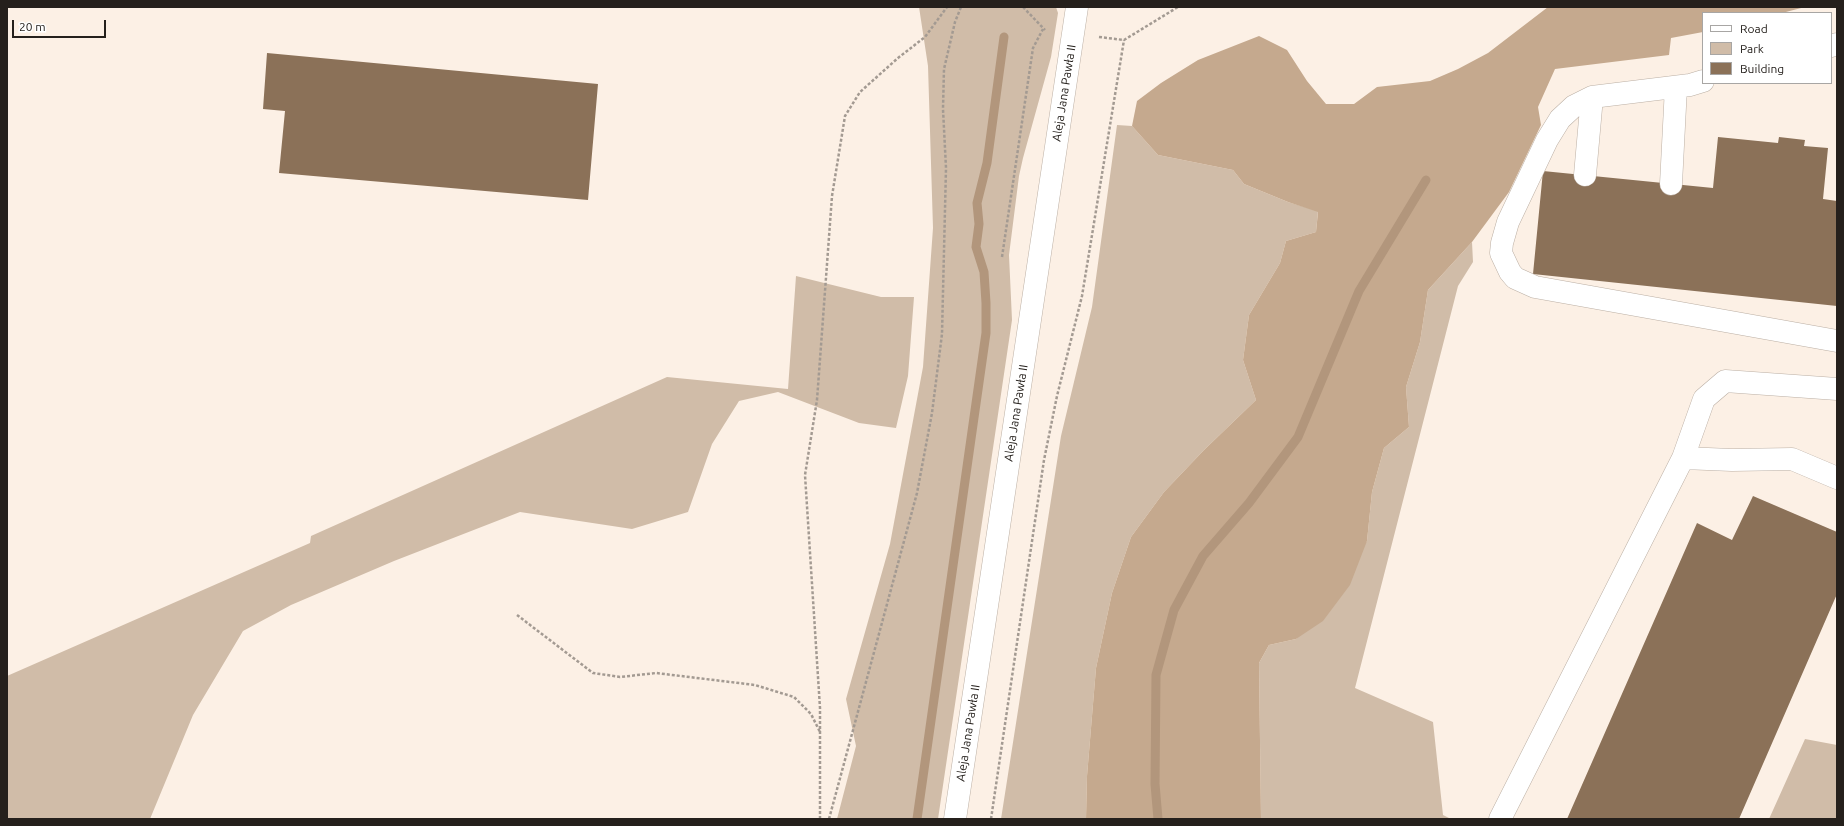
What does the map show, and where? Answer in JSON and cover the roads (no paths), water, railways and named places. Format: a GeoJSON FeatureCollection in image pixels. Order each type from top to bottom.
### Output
{"type":"FeatureCollection","features":[{"type":"Feature","properties":{"kind":"street","name":"Aleja Jana Pawła II"},"geometry":{"type":"LineString","coordinates":[[955,819],[1077,7]]}},
{"type":"Feature","properties":{"kind":"street"},"geometry":{"type":"LineString","coordinates":[[1702,81],[1676,87],[1592,97],[1574,106],[1560,119],[1547,140],[1508,222],[1502,243],[1501,253],[1510,272],[1516,278],[1535,288],[1837,340]]}},
{"type":"Feature","properties":{"kind":"street"},"geometry":{"type":"LineString","coordinates":[[1670,184],[1676,87]]}},
{"type":"Feature","properties":{"kind":"street"},"geometry":{"type":"LineString","coordinates":[[1585,175],[1592,97]]}},
{"type":"Feature","properties":{"kind":"street"},"geometry":{"type":"LineString","coordinates":[[1500,819],[1683,458],[1704,399],[1725,381],[1837,389]]}},
{"type":"Feature","properties":{"kind":"street"},"geometry":{"type":"LineString","coordinates":[[1683,458],[1732,460],[1792,459],[1837,478]]}},
{"type":"Feature","properties":{"kind":"waterway"},"geometry":{"type":"LineString","coordinates":[[917,819],[986,333],[984,272],[976,247],[979,224],[977,203],[987,163],[1004,37]]}},
{"type":"Feature","properties":{"kind":"waterway"},"geometry":{"type":"LineString","coordinates":[[1158,819],[1155,784],[1156,675],[1174,610],[1203,556],[1249,503],[1298,437],[1359,291],[1426,180]]}}]}
